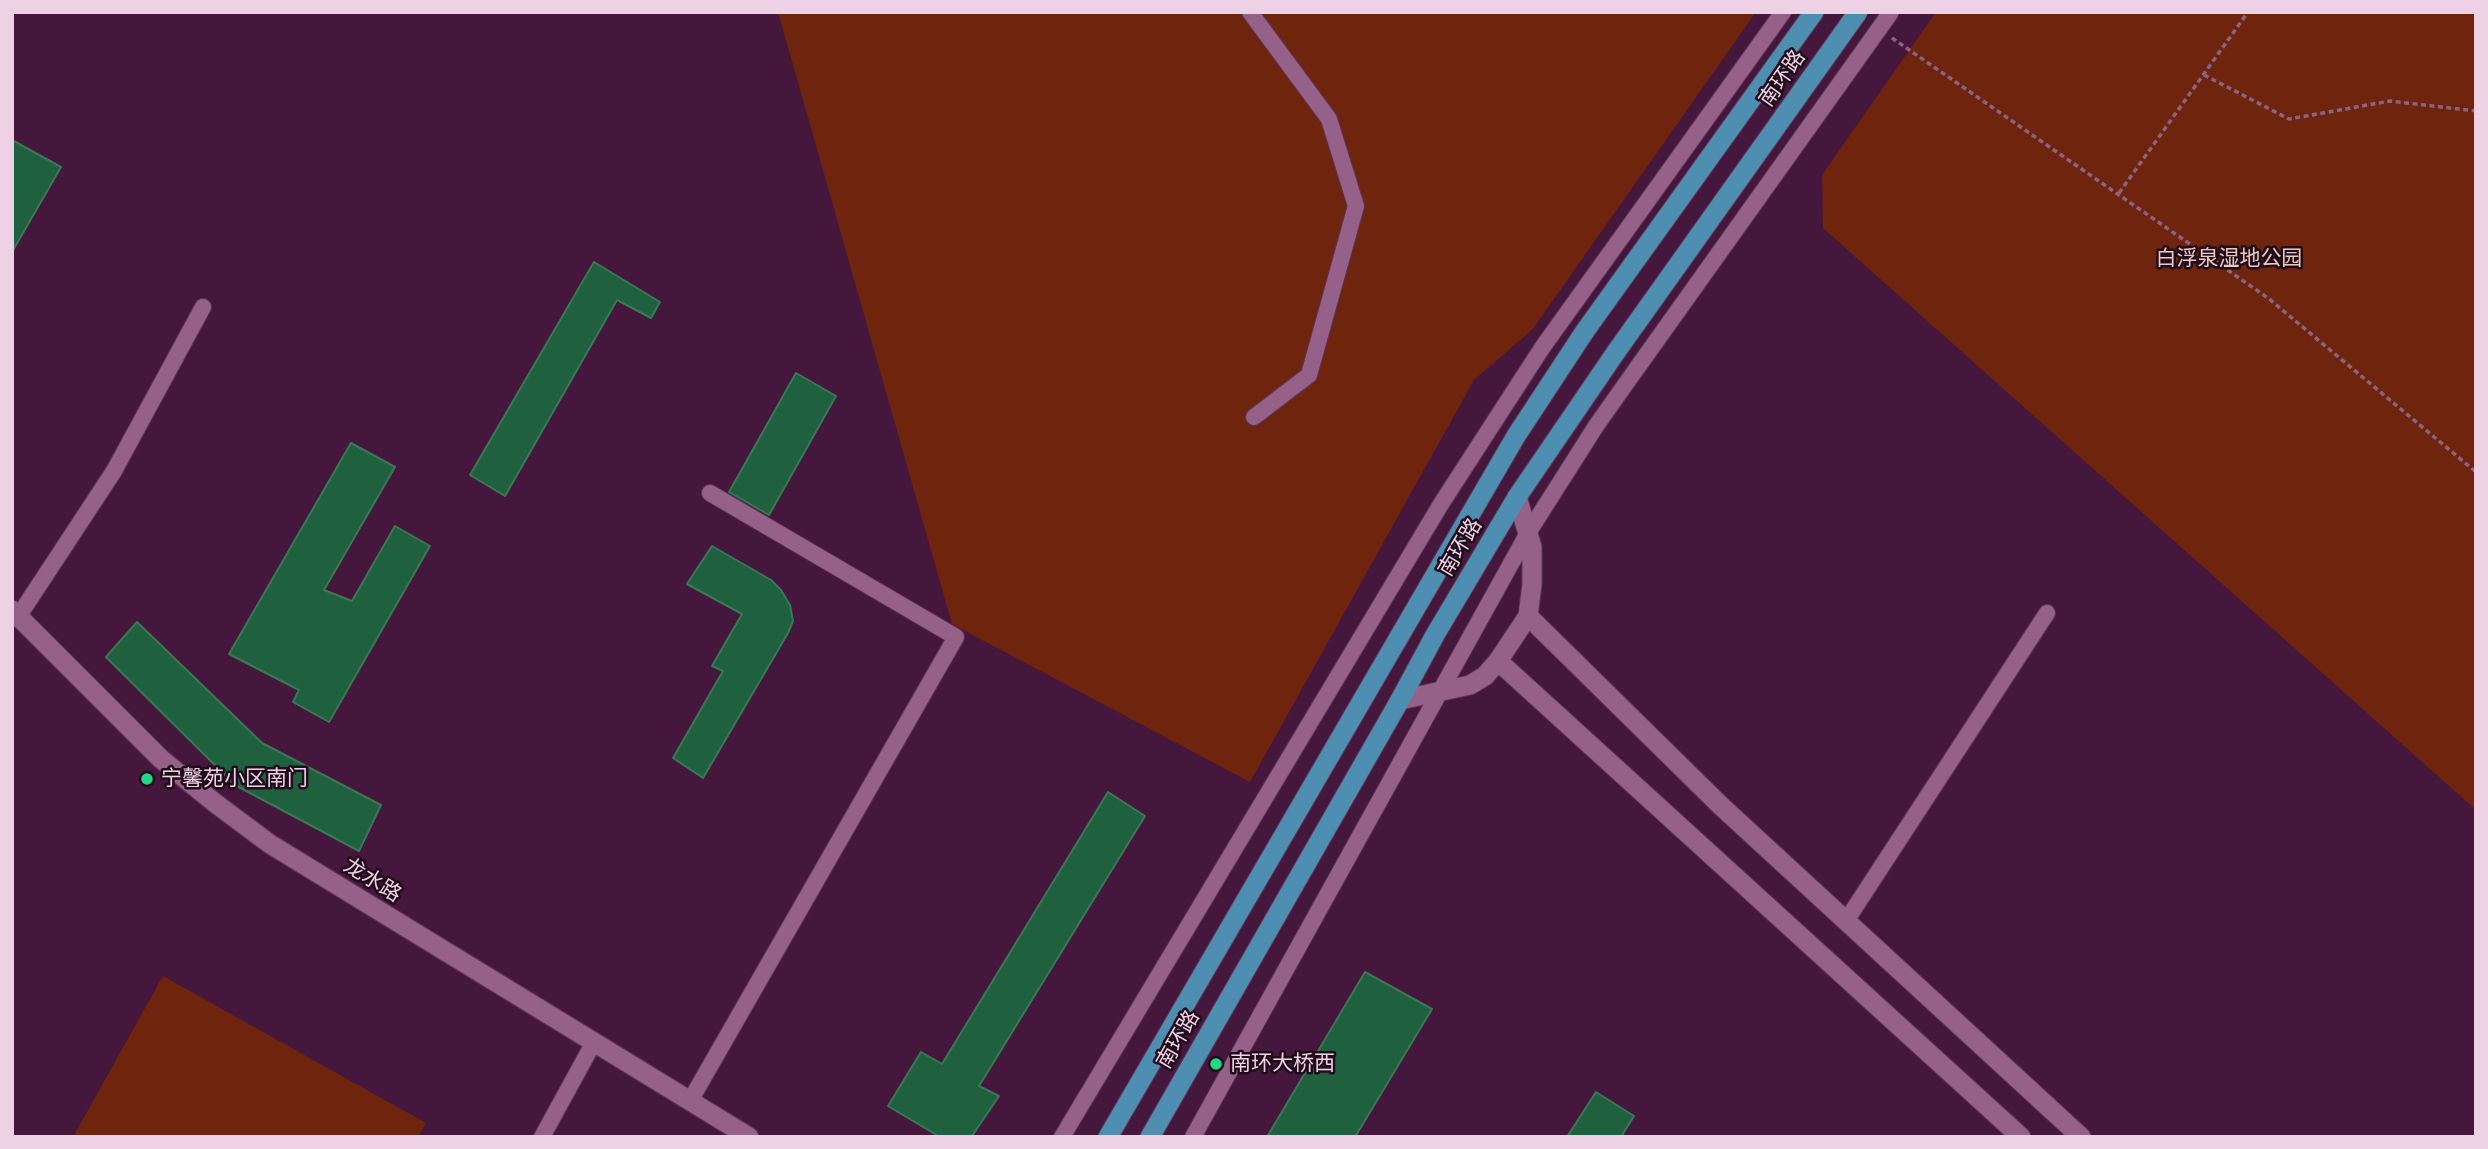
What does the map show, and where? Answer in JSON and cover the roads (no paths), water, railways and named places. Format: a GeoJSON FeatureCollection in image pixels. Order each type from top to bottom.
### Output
{"type":"FeatureCollection","features":[{"type":"Feature","properties":{"kind":"main road","name":"南环路"},"geometry":{"type":"LineString","coordinates":[[1108,1137],[1516,436],[1585,331],[1814,12]]}},
{"type":"Feature","properties":{"kind":"main road","name":"南环路"},"geometry":{"type":"LineString","coordinates":[[1150,1137],[1435,635],[1517,497],[1616,352],[1858,12]]}},
{"type":"Feature","properties":{"kind":"main road"},"geometry":{"type":"LineString","coordinates":[[1400,700],[1470,685],[1485,676],[1528,616],[1532,559],[1528,533],[1517,497]]}},
{"type":"Feature","properties":{"kind":"main road","name":"龙水路"},"geometry":{"type":"LineString","coordinates":[[15,614],[126,722],[161,760],[270,844],[748,1137]]}},
{"type":"Feature","properties":{"kind":"main road"},"geometry":{"type":"LineString","coordinates":[[1528,616],[1720,805],[2081,1137]]}},
{"type":"Feature","properties":{"kind":"main road"},"geometry":{"type":"LineString","coordinates":[[1498,661],[2021,1137]]}},
{"type":"Feature","properties":{"kind":"street"},"geometry":{"type":"LineString","coordinates":[[1250,12],[1329,119],[1356,206],[1309,375],[1254,417]]}},
{"type":"Feature","properties":{"kind":"street"},"geometry":{"type":"LineString","coordinates":[[1062,1137],[1441,504],[1542,348],[1783,12]]}},
{"type":"Feature","properties":{"kind":"street"},"geometry":{"type":"LineString","coordinates":[[1194,1137],[1528,533],[1596,426],[1891,12]]}},
{"type":"Feature","properties":{"kind":"street"},"geometry":{"type":"LineString","coordinates":[[15,614],[107,483],[203,307]]}},
{"type":"Feature","properties":{"kind":"street"},"geometry":{"type":"LineString","coordinates":[[690,1101],[956,637],[710,494]]}},
{"type":"Feature","properties":{"kind":"street"},"geometry":{"type":"LineString","coordinates":[[1846,921],[2047,613]]}},
{"type":"Feature","properties":{"kind":"street"},"geometry":{"type":"LineString","coordinates":[[542,1137],[594,1042]]}},
{"type":"Feature","properties":{"kind":"place","name":"宁馨苑小区南门"},"geometry":{"type":"Point","coordinates":[147,779]}},
{"type":"Feature","properties":{"kind":"place","name":"南环大桥西"},"geometry":{"type":"Point","coordinates":[1216,1064]}},
{"type":"Feature","properties":{"kind":"park label","name":"白浮泉湿地公园"},"geometry":{"type":"Point","coordinates":[2229,259]}}]}
